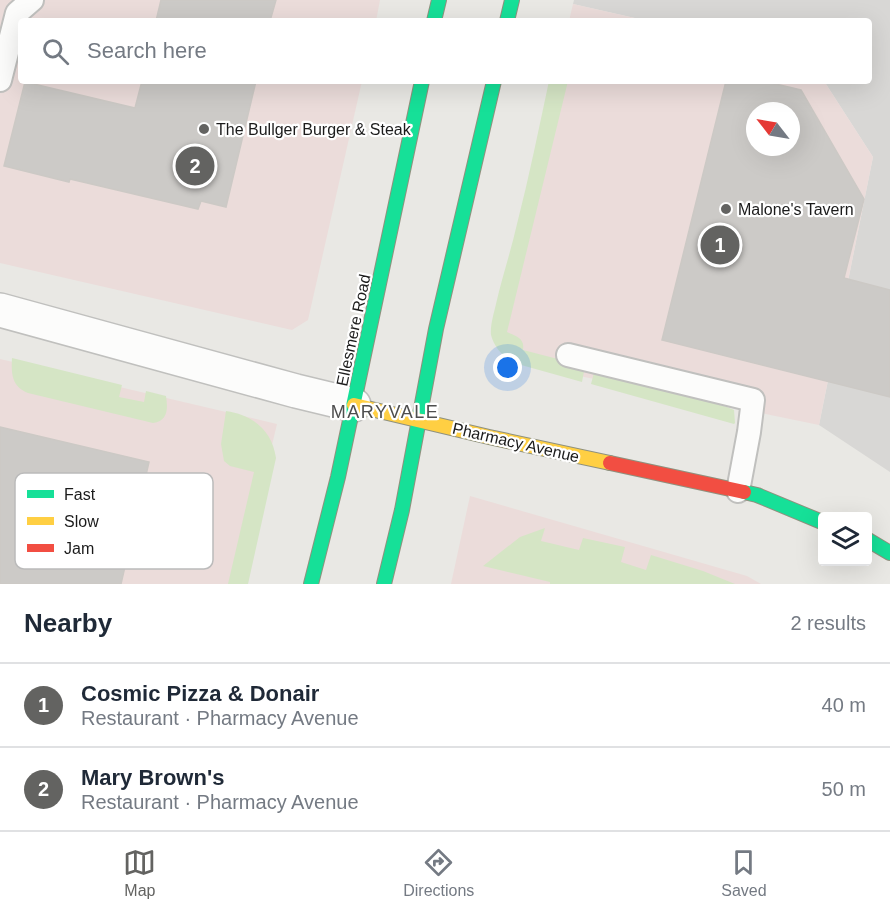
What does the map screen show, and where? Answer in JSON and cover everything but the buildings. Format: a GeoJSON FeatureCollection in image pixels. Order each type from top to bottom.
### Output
{"type":"FeatureCollection","features":[{"type":"Feature","properties":{"kind":"main road"},"geometry":{"type":"LineString","coordinates":[[435,18],[439,0]]}},
{"type":"Feature","properties":{"kind":"main road"},"geometry":{"type":"LineString","coordinates":[[508,18],[512,0]]}},
{"type":"Feature","properties":{"kind":"main road","name":"Ellesmere Road"},"geometry":{"type":"LineString","coordinates":[[311,584],[339,477],[421,84]]}},
{"type":"Feature","properties":{"kind":"main road"},"geometry":{"type":"LineString","coordinates":[[384,584],[402,510],[436,329],[493,84]]}},
{"type":"Feature","properties":{"kind":"main road","name":"Pharmacy Avenue"},"geometry":{"type":"LineString","coordinates":[[354,405],[756,495],[818,520]]}},
{"type":"Feature","properties":{"kind":"main road"},"geometry":{"type":"LineString","coordinates":[[872,543],[890,553]]}},
{"type":"Feature","properties":{"kind":"street","name":"Pharmacy Avenue"},"geometry":{"type":"LineString","coordinates":[[0,310],[354,405]]}},
{"type":"Feature","properties":{"kind":"lane"},"geometry":{"type":"LineString","coordinates":[[0,80],[17,13],[32,0]]}},
{"type":"Feature","properties":{"kind":"lane"},"geometry":{"type":"LineString","coordinates":[[568,355],[753,400],[738,491]]}},
{"type":"Feature","properties":{"kind":"shaded area"},"geometry":{"type":"Polygon","coordinates":[[[0,0],[380,0],[377,18],[18,18],[18,84],[361,84],[308,320],[292,330],[0,263],[0,0]]]}},
{"type":"Feature","properties":{"kind":"shaded area"},"geometry":{"type":"Polygon","coordinates":[[[574,0],[890,0],[890,472],[819,425],[873,157],[826,84],[872,84],[872,18],[635,18],[573,4],[574,0]]]}},
{"type":"Feature","properties":{"kind":"shaded area"},"geometry":{"type":"Polygon","coordinates":[[[573,4],[635,18],[570,18],[573,4]]]}},
{"type":"Feature","properties":{"kind":"shaded area"},"geometry":{"type":"Polygon","coordinates":[[[554,84],[826,84],[873,157],[819,425],[511,362],[496,330],[554,84]]]}},
{"type":"Feature","properties":{"kind":"shaded area"},"geometry":{"type":"Polygon","coordinates":[[[0,359],[277,424],[239,584],[0,584],[0,359]]]}},
{"type":"Feature","properties":{"kind":"shaded area"},"geometry":{"type":"Polygon","coordinates":[[[470,496],[747,576],[761,584],[451,584],[470,496]]]}},
{"type":"Feature","properties":{"kind":"green space"},"geometry":{"type":"Polygon","coordinates":[[[548,84],[567,84],[507,332],[521,340],[523,350],[585,366],[582,382],[514,363],[506,358],[494,344],[491,335],[493,315],[534,152],[548,84]]]}},
{"type":"Feature","properties":{"kind":"green space"},"geometry":{"type":"Polygon","coordinates":[[[12,358],[122,385],[119,397],[144,402],[146,391],[166,396],[166,414],[162,420],[153,423],[28,393],[16,384],[12,358]]]}},
{"type":"Feature","properties":{"kind":"green space"},"geometry":{"type":"Polygon","coordinates":[[[595,369],[727,407],[734,410],[735,423],[591,384],[595,369]]]}},
{"type":"Feature","properties":{"kind":"green space"},"geometry":{"type":"Polygon","coordinates":[[[226,411],[245,416],[260,426],[270,439],[276,458],[248,584],[228,584],[254,472],[230,466],[224,461],[221,444],[226,411]]]}},
{"type":"Feature","properties":{"kind":"green space"},"geometry":{"type":"Polygon","coordinates":[[[545,528],[541,541],[579,550],[583,538],[625,547],[621,562],[646,570],[651,555],[703,571],[735,584],[550,584],[550,582],[483,566],[520,537],[545,528]]]}},
{"type":"Feature","properties":{"kind":"traffic: fast"},"geometry":{"type":"LineString","coordinates":[[435,18],[439,0]]}},
{"type":"Feature","properties":{"kind":"traffic: fast"},"geometry":{"type":"LineString","coordinates":[[508,18],[512,0]]}},
{"type":"Feature","properties":{"kind":"traffic: fast"},"geometry":{"type":"LineString","coordinates":[[311,584],[338,477],[421,84]]}},
{"type":"Feature","properties":{"kind":"traffic: fast"},"geometry":{"type":"LineString","coordinates":[[384,584],[402,510],[436,329],[493,84]]}},
{"type":"Feature","properties":{"kind":"traffic: fast"},"geometry":{"type":"LineString","coordinates":[[744,492],[757,495],[818,520]]}},
{"type":"Feature","properties":{"kind":"traffic: fast"},"geometry":{"type":"LineString","coordinates":[[872,542],[890,553]]}},
{"type":"Feature","properties":{"kind":"traffic: slow"},"geometry":{"type":"LineString","coordinates":[[354,405],[610,463]]}},
{"type":"Feature","properties":{"kind":"traffic: jam"},"geometry":{"type":"LineString","coordinates":[[610,463],[744,492]]}},
{"type":"Feature","properties":{"kind":"place","name":"The Bullger Burger & Steak"},"geometry":{"type":"Point","coordinates":[204,129]}},
{"type":"Feature","properties":{"kind":"place","name":"Mary Brown's"},"geometry":{"type":"Point","coordinates":[195,166]}},
{"type":"Feature","properties":{"kind":"place","name":"Malone's Tavern"},"geometry":{"type":"Point","coordinates":[726,209]}},
{"type":"Feature","properties":{"kind":"place","name":"Cosmic Pizza & Donair"},"geometry":{"type":"Point","coordinates":[720,245]}},
{"type":"Feature","properties":{"kind":"district","name":"MARYVALE"},"geometry":{"type":"Point","coordinates":[385,412]}}]}
